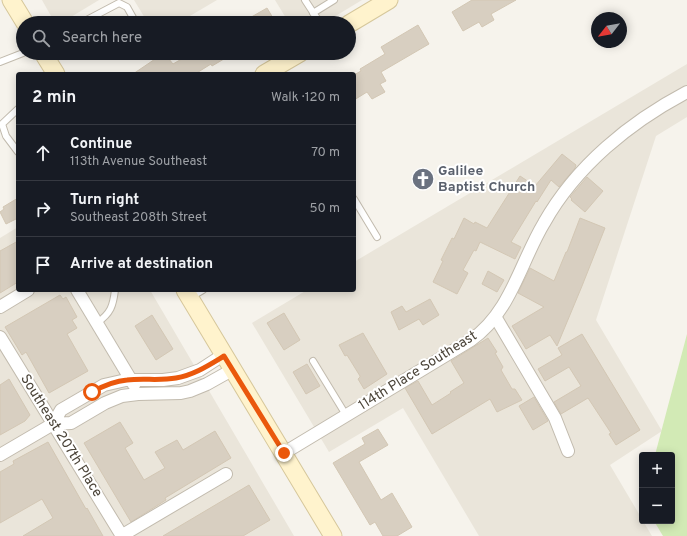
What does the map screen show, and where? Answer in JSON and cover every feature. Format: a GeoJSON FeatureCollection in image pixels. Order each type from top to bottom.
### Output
{"type":"FeatureCollection","features":[{"type":"Feature","properties":{"kind":"main road"},"geometry":{"type":"LineString","coordinates":[[11,0],[21,16]]}},
{"type":"Feature","properties":{"kind":"main road"},"geometry":{"type":"LineString","coordinates":[[356,20],[389,0]]}},
{"type":"Feature","properties":{"kind":"main road"},"geometry":{"type":"LineString","coordinates":[[47,60],[55,72]]}},
{"type":"Feature","properties":{"kind":"main road"},"geometry":{"type":"LineString","coordinates":[[273,72],[290,60]]}},
{"type":"Feature","properties":{"kind":"main road"},"geometry":{"type":"LineString","coordinates":[[193,293],[228,362],[333,536]]}},
{"type":"Feature","properties":{"kind":"street","name":"114th Place Southeast"},"geometry":{"type":"LineString","coordinates":[[284,453],[471,340],[485,330],[496,318],[511,291],[543,224],[575,178],[596,157],[625,132],[656,110],[687,92]]}},
{"type":"Feature","properties":{"kind":"street"},"geometry":{"type":"LineString","coordinates":[[0,307],[25,292]]}},
{"type":"Feature","properties":{"kind":"street"},"geometry":{"type":"LineString","coordinates":[[78,292],[138,394]]}},
{"type":"Feature","properties":{"kind":"street"},"geometry":{"type":"LineString","coordinates":[[496,318],[555,418],[568,451]]}},
{"type":"Feature","properties":{"kind":"street","name":"Southeast 207th Place"},"geometry":{"type":"LineString","coordinates":[[0,337],[122,536]]}},
{"type":"Feature","properties":{"kind":"street"},"geometry":{"type":"LineString","coordinates":[[0,455],[53,424],[62,410],[92,392],[115,382],[131,380],[163,380],[183,377],[202,369],[228,362]]}},
{"type":"Feature","properties":{"kind":"street"},"geometry":{"type":"LineString","coordinates":[[53,424],[71,423],[111,400],[122,396],[138,394],[170,394],[190,391],[207,384],[228,362]]}},
{"type":"Feature","properties":{"kind":"street"},"geometry":{"type":"LineString","coordinates":[[122,536],[226,474]]}},
{"type":"Feature","properties":{"kind":"lane"},"geometry":{"type":"LineString","coordinates":[[305,0],[315,16]]}},
{"type":"Feature","properties":{"kind":"lane"},"geometry":{"type":"LineString","coordinates":[[313,13],[334,0]]}},
{"type":"Feature","properties":{"kind":"lane"},"geometry":{"type":"LineString","coordinates":[[94,16],[119,3],[127,7],[132,16]]}},
{"type":"Feature","properties":{"kind":"lane"},"geometry":{"type":"LineString","coordinates":[[0,62],[16,56]]}},
{"type":"Feature","properties":{"kind":"lane"},"geometry":{"type":"LineString","coordinates":[[16,111],[2,124],[6,136],[16,149]]}},
{"type":"Feature","properties":{"kind":"lane"},"geometry":{"type":"LineString","coordinates":[[356,202],[377,238]]}},
{"type":"Feature","properties":{"kind":"lane"},"geometry":{"type":"LineString","coordinates":[[97,322],[105,317],[113,307],[115,292]]}},
{"type":"Feature","properties":{"kind":"lane"},"geometry":{"type":"LineString","coordinates":[[313,362],[346,415]]}},
{"type":"Feature","properties":{"kind":"shaded area"},"geometry":{"type":"Polygon","coordinates":[[[42,0],[99,0],[73,16],[51,16],[42,0]]]}},
{"type":"Feature","properties":{"kind":"shaded area"},"geometry":{"type":"Polygon","coordinates":[[[134,0],[217,0],[190,16],[144,16],[134,0]]]}},
{"type":"Feature","properties":{"kind":"shaded area"},"geometry":{"type":"Polygon","coordinates":[[[275,0],[362,0],[336,16],[285,16],[275,0]]]}},
{"type":"Feature","properties":{"kind":"shaded area"},"geometry":{"type":"Polygon","coordinates":[[[687,64],[687,117],[656,136],[596,320],[662,431],[610,465],[639,514],[639,524],[645,524],[652,536],[479,536],[403,408],[329,452],[252,323],[304,292],[356,292],[356,261],[687,64]]]}},
{"type":"Feature","properties":{"kind":"shaded area"},"geometry":{"type":"Polygon","coordinates":[[[16,228],[16,292],[151,292],[294,536],[0,536],[0,238],[16,228]]]}},
{"type":"Feature","properties":{"kind":"green space"},"geometry":{"type":"Polygon","coordinates":[[[687,334],[687,536],[663,536],[656,524],[675,524],[675,452],[656,452],[687,334]]]}},
{"type":"Feature","properties":{"kind":"building"},"geometry":{"type":"Polygon","coordinates":[[[472,0],[516,0],[491,14],[494,20],[482,27],[479,22],[463,31],[452,12],[472,0]]]}},
{"type":"Feature","properties":{"kind":"building"},"geometry":{"type":"Polygon","coordinates":[[[267,8],[272,16],[253,16],[267,8]]]}},
{"type":"Feature","properties":{"kind":"building"},"geometry":{"type":"Polygon","coordinates":[[[418,25],[429,44],[381,72],[386,81],[380,84],[385,92],[372,99],[367,92],[356,99],[356,74],[361,71],[360,69],[385,54],[381,47],[418,25]]]}},
{"type":"Feature","properties":{"kind":"building"},"geometry":{"type":"Polygon","coordinates":[[[154,60],[170,60],[173,64],[180,60],[222,60],[212,66],[211,64],[198,72],[136,72],[154,60]]]}},
{"type":"Feature","properties":{"kind":"building"},"geometry":{"type":"Polygon","coordinates":[[[562,154],[576,165],[575,168],[559,187],[551,180],[537,202],[536,201],[511,242],[521,247],[515,259],[480,242],[476,251],[474,250],[463,270],[468,273],[457,294],[433,282],[443,261],[441,260],[452,238],[454,239],[464,218],[474,224],[475,222],[487,228],[520,176],[535,186],[562,154]]]}},
{"type":"Feature","properties":{"kind":"building"},"geometry":{"type":"Polygon","coordinates":[[[587,177],[603,191],[585,212],[571,200],[572,199],[570,197],[587,177]]]}},
{"type":"Feature","properties":{"kind":"building"},"geometry":{"type":"Polygon","coordinates":[[[16,199],[16,219],[6,224],[0,212],[4,209],[3,207],[16,199]]]}},
{"type":"Feature","properties":{"kind":"building"},"geometry":{"type":"Polygon","coordinates":[[[580,218],[605,228],[582,286],[557,346],[550,335],[526,349],[512,326],[544,307],[518,293],[530,268],[554,281],[580,218]]]}},
{"type":"Feature","properties":{"kind":"building"},"geometry":{"type":"Polygon","coordinates":[[[16,242],[16,283],[0,293],[0,251],[16,242]]]}},
{"type":"Feature","properties":{"kind":"building"},"geometry":{"type":"Polygon","coordinates":[[[488,271],[504,280],[497,292],[482,284],[488,271]]]}},
{"type":"Feature","properties":{"kind":"building"},"geometry":{"type":"Polygon","coordinates":[[[60,295],[63,299],[66,297],[77,317],[72,320],[77,328],[67,334],[88,371],[49,393],[26,352],[22,355],[5,327],[60,295]]]}},
{"type":"Feature","properties":{"kind":"building"},"geometry":{"type":"Polygon","coordinates":[[[430,299],[439,315],[423,325],[419,319],[399,330],[391,312],[402,306],[406,312],[430,299]]]}},
{"type":"Feature","properties":{"kind":"building"},"geometry":{"type":"Polygon","coordinates":[[[284,313],[300,340],[284,350],[267,323],[284,313]]]}},
{"type":"Feature","properties":{"kind":"building"},"geometry":{"type":"Polygon","coordinates":[[[152,315],[173,349],[156,360],[135,326],[152,315]]]}},
{"type":"Feature","properties":{"kind":"building"},"geometry":{"type":"Polygon","coordinates":[[[363,333],[387,374],[364,389],[358,379],[360,376],[347,355],[345,356],[339,345],[363,333]]]}},
{"type":"Feature","properties":{"kind":"building"},"geometry":{"type":"Polygon","coordinates":[[[582,334],[640,430],[616,445],[609,434],[611,433],[588,398],[561,414],[554,402],[581,386],[569,367],[545,381],[538,369],[562,355],[558,348],[582,334]]]}},
{"type":"Feature","properties":{"kind":"building"},"geometry":{"type":"Polygon","coordinates":[[[488,338],[497,352],[495,353],[503,367],[501,370],[512,389],[515,389],[522,400],[497,412],[490,399],[432,434],[405,388],[418,381],[432,405],[464,383],[451,361],[488,338]]]}},
{"type":"Feature","properties":{"kind":"building"},"geometry":{"type":"Polygon","coordinates":[[[307,364],[320,386],[306,394],[293,372],[307,364]]]}},
{"type":"Feature","properties":{"kind":"building"},"geometry":{"type":"Polygon","coordinates":[[[9,379],[30,415],[25,421],[0,435],[0,385],[9,379]]]}},
{"type":"Feature","properties":{"kind":"building"},"geometry":{"type":"Polygon","coordinates":[[[534,397],[548,421],[533,430],[519,406],[534,397]]]}},
{"type":"Feature","properties":{"kind":"building"},"geometry":{"type":"Polygon","coordinates":[[[120,422],[133,443],[125,448],[144,480],[165,468],[155,452],[177,440],[183,450],[215,431],[231,458],[165,498],[166,500],[131,522],[84,443],[120,422]]]}},
{"type":"Feature","properties":{"kind":"building"},"geometry":{"type":"Polygon","coordinates":[[[378,429],[388,445],[359,462],[381,500],[392,493],[412,527],[397,536],[383,536],[375,522],[370,525],[333,463],[365,444],[362,438],[378,429]]]}},
{"type":"Feature","properties":{"kind":"building"},"geometry":{"type":"Polygon","coordinates":[[[48,442],[103,536],[23,536],[53,518],[42,499],[0,523],[0,472],[14,464],[13,461],[48,442]]]}},
{"type":"Feature","properties":{"kind":"building"},"geometry":{"type":"Polygon","coordinates":[[[249,485],[270,520],[243,536],[163,536],[249,485]]]}},
{"type":"Feature","properties":{"kind":"place","name":"Galilee Baptist Church"},"geometry":{"type":"Point","coordinates":[423,179]}},
{"type":"Feature","properties":{"kind":"route"},"geometry":{"type":"LineString","coordinates":[[92,392],[104,385],[121,380],[163,380],[183,377],[202,369],[224,356],[284,453]]}}]}
